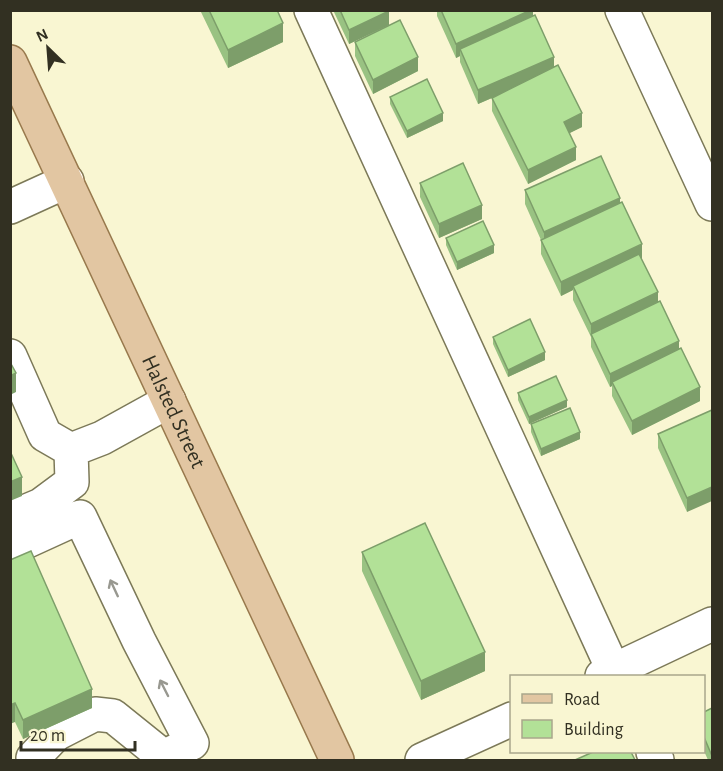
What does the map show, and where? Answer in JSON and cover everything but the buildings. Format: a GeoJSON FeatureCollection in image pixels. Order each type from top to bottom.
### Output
{"type":"FeatureCollection","features":[{"type":"Feature","properties":{"kind":"main road","name":"Halsted Street"},"geometry":{"type":"LineString","coordinates":[[10,62],[337,760]]}},
{"type":"Feature","properties":{"kind":"street"},"geometry":{"type":"LineString","coordinates":[[311,10],[611,675],[712,624]]}},
{"type":"Feature","properties":{"kind":"street"},"geometry":{"type":"LineString","coordinates":[[622,10],[712,204]]}},
{"type":"Feature","properties":{"kind":"street"},"geometry":{"type":"LineString","coordinates":[[10,207],[67,181]]}},
{"type":"Feature","properties":{"kind":"street"},"geometry":{"type":"LineString","coordinates":[[10,356],[45,435],[71,450]]}},
{"type":"Feature","properties":{"kind":"street"},"geometry":{"type":"LineString","coordinates":[[71,450],[102,438],[169,401]]}},
{"type":"Feature","properties":{"kind":"street"},"geometry":{"type":"LineString","coordinates":[[10,518],[41,505],[72,482],[71,450]]}},
{"type":"Feature","properties":{"kind":"street"},"geometry":{"type":"LineString","coordinates":[[10,549],[80,517],[139,641],[192,743],[161,759],[113,716],[95,714],[56,734],[33,758],[34,760]]}},
{"type":"Feature","properties":{"kind":"street"},"geometry":{"type":"LineString","coordinates":[[422,760],[510,720]]}}]}
